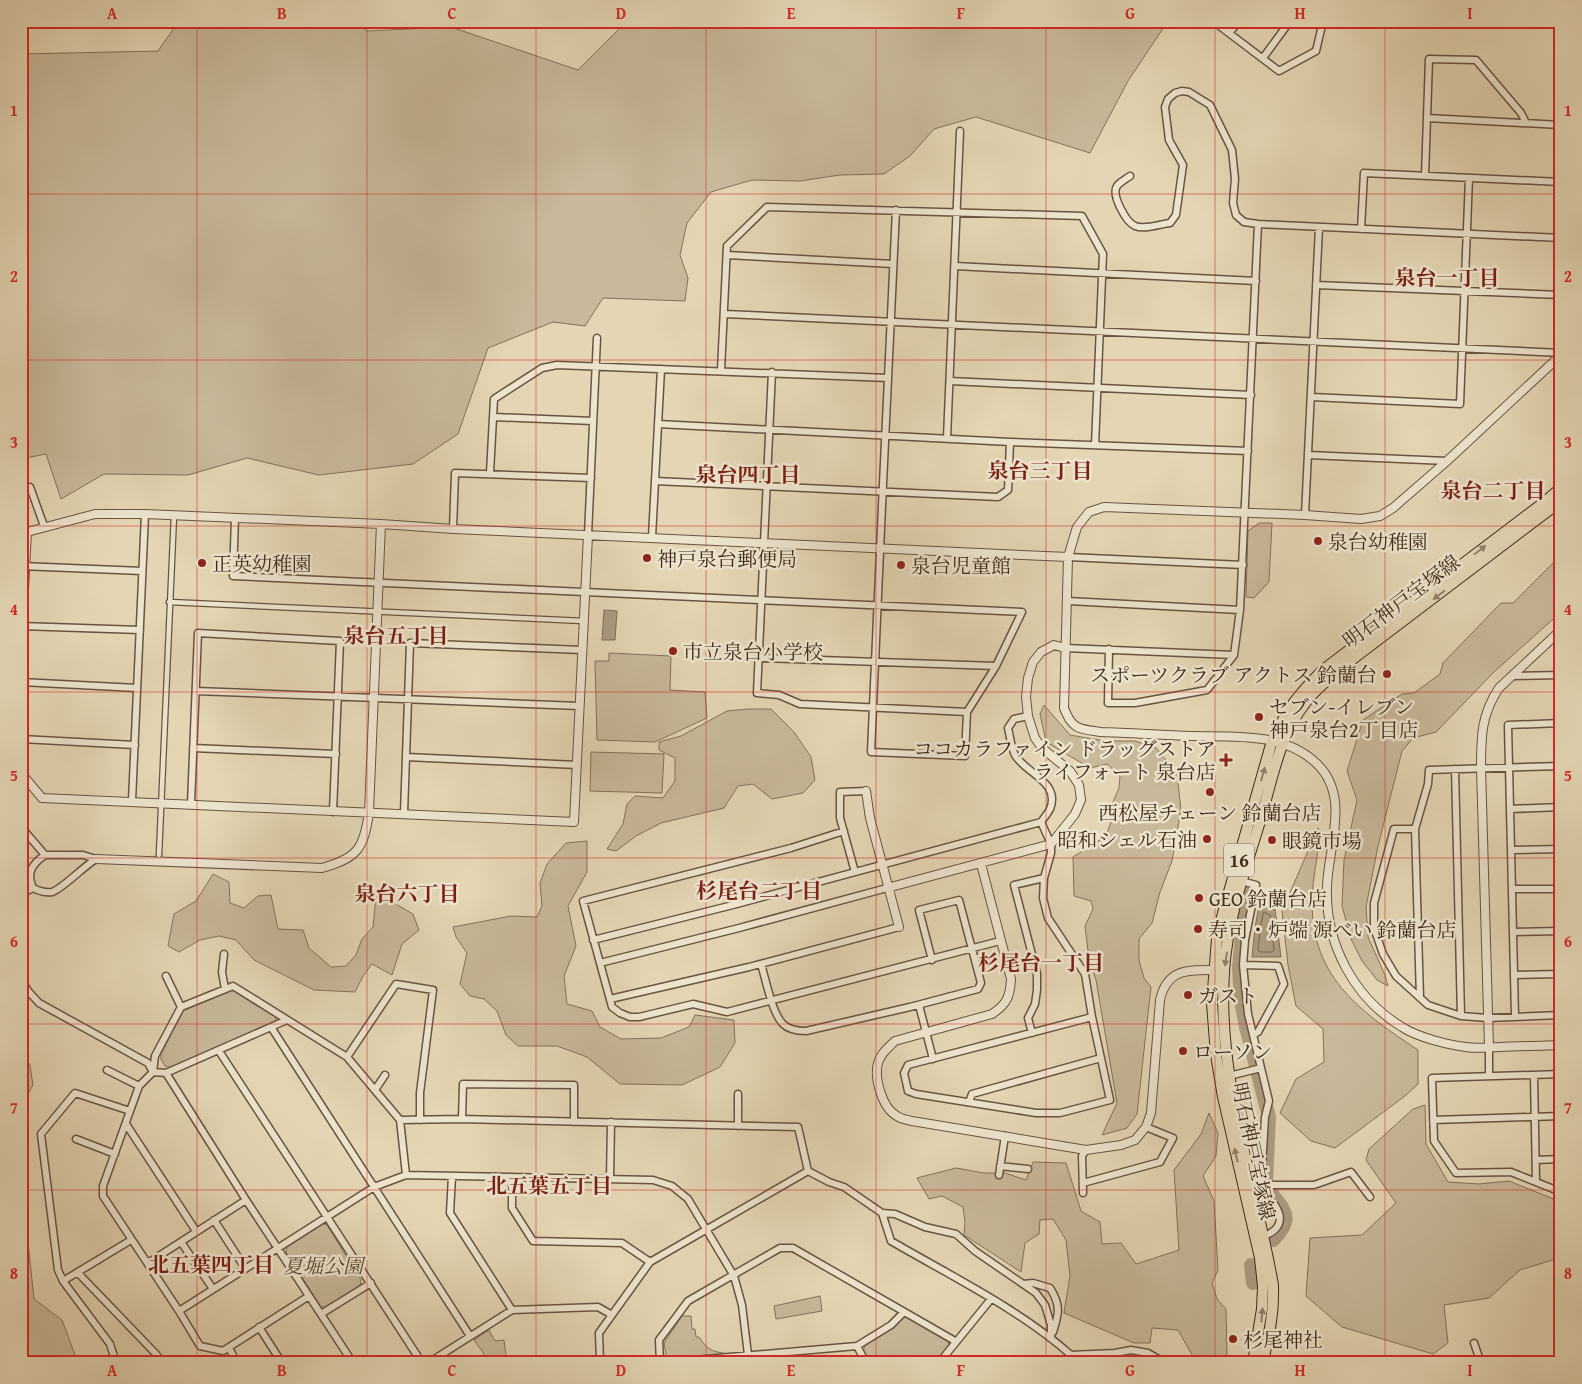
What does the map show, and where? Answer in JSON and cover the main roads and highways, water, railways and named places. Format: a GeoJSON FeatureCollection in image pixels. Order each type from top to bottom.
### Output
{"type":"FeatureCollection","features":[{"type":"Feature","properties":{"kind":"main road","name":"明石神戸宝塚線"},"geometry":{"type":"LineString","coordinates":[[1253,1363],[1260,1332],[1262,1309],[1260,1258],[1223,1097],[1216,1055],[1212,1003],[1217,939],[1272,741],[1294,700],[1323,670],[1561,488]]}},
{"type":"Feature","properties":{"kind":"main road","name":"明石神戸宝塚線"},"geometry":{"type":"LineString","coordinates":[[1262,1363],[1272,1328],[1274,1285],[1229,1076],[1223,1012],[1224,971],[1230,928],[1242,881],[1283,744],[1297,714],[1317,688],[1561,501]]}},
{"type":"Feature","properties":{"kind":"water"},"geometry":{"type":"Polygon","coordinates":[[[604,610],[617,611],[615,640],[602,640],[604,610]]]}},
{"type":"Feature","properties":{"kind":"water"},"geometry":{"type":"Polygon","coordinates":[[[1259,905],[1275,909],[1281,957],[1252,957],[1259,905]]]}},
{"type":"Feature","properties":{"kind":"waterway"},"geometry":{"type":"LineString","coordinates":[[1250,893],[1242,933],[1239,968],[1241,1001],[1269,1117],[1266,1182],[1285,1216],[1285,1223],[1273,1240]]}},
{"type":"Feature","properties":{"kind":"waterway"},"geometry":{"type":"LineString","coordinates":[[1251,1265],[1253,1283]]}},
{"type":"Feature","properties":{"kind":"place","name":"泉台幼稚園"},"geometry":{"type":"Point","coordinates":[1318,541]}},
{"type":"Feature","properties":{"kind":"place","name":"神戸泉台郵便局"},"geometry":{"type":"Point","coordinates":[647,558]}},
{"type":"Feature","properties":{"kind":"place","name":"正英幼稚園"},"geometry":{"type":"Point","coordinates":[202,563]}},
{"type":"Feature","properties":{"kind":"place","name":"泉台児童館"},"geometry":{"type":"Point","coordinates":[901,565]}},
{"type":"Feature","properties":{"kind":"place","name":"市立泉台小学校"},"geometry":{"type":"Point","coordinates":[673,651]}},
{"type":"Feature","properties":{"kind":"place","name":"スポーツクラブ アクトス 鈴蘭台"},"geometry":{"type":"Point","coordinates":[1387,674]}},
{"type":"Feature","properties":{"kind":"place","name":"セブン-イレブン 神戸泉台2丁目店"},"geometry":{"type":"Point","coordinates":[1259,717]}},
{"type":"Feature","properties":{"kind":"place","name":"ココカラファイン ドラッグストア ライフォート 泉台店"},"geometry":{"type":"Point","coordinates":[1226,760]}},
{"type":"Feature","properties":{"kind":"place","name":"西松屋チェーン 鈴蘭台店"},"geometry":{"type":"Point","coordinates":[1210,792]}},
{"type":"Feature","properties":{"kind":"place","name":"昭和シェル石油"},"geometry":{"type":"Point","coordinates":[1207,839]}},
{"type":"Feature","properties":{"kind":"place","name":"眼鏡市場"},"geometry":{"type":"Point","coordinates":[1272,840]}},
{"type":"Feature","properties":{"kind":"place","name":"GEO 鈴蘭台店"},"geometry":{"type":"Point","coordinates":[1199,898]}},
{"type":"Feature","properties":{"kind":"place","name":"寿司・炉端 源べい 鈴蘭台店"},"geometry":{"type":"Point","coordinates":[1198,929]}},
{"type":"Feature","properties":{"kind":"place","name":"ガスト"},"geometry":{"type":"Point","coordinates":[1188,995]}},
{"type":"Feature","properties":{"kind":"place","name":"ローソン"},"geometry":{"type":"Point","coordinates":[1183,1051]}},
{"type":"Feature","properties":{"kind":"place","name":"杉尾神社"},"geometry":{"type":"Point","coordinates":[1233,1339]}},
{"type":"Feature","properties":{"kind":"district","name":"泉台一丁目"},"geometry":{"type":"Point","coordinates":[1447,277]}},
{"type":"Feature","properties":{"kind":"district","name":"泉台三丁目"},"geometry":{"type":"Point","coordinates":[1040,470]}},
{"type":"Feature","properties":{"kind":"district","name":"泉台四丁目"},"geometry":{"type":"Point","coordinates":[748,474]}},
{"type":"Feature","properties":{"kind":"district","name":"泉台二丁目"},"geometry":{"type":"Point","coordinates":[1493,490]}},
{"type":"Feature","properties":{"kind":"district","name":"泉台五丁目"},"geometry":{"type":"Point","coordinates":[396,635]}},
{"type":"Feature","properties":{"kind":"district","name":"杉尾台二丁目"},"geometry":{"type":"Point","coordinates":[759,890]}},
{"type":"Feature","properties":{"kind":"district","name":"泉台六丁目"},"geometry":{"type":"Point","coordinates":[407,893]}},
{"type":"Feature","properties":{"kind":"district","name":"杉尾台一丁目"},"geometry":{"type":"Point","coordinates":[1041,962]}},
{"type":"Feature","properties":{"kind":"district","name":"北五葉五丁目"},"geometry":{"type":"Point","coordinates":[549,1185]}},
{"type":"Feature","properties":{"kind":"district","name":"北五葉四丁目"},"geometry":{"type":"Point","coordinates":[211,1264]}},
{"type":"Feature","properties":{"kind":"park label","name":"夏堀公園"},"geometry":{"type":"Point","coordinates":[323,1265]}}]}
